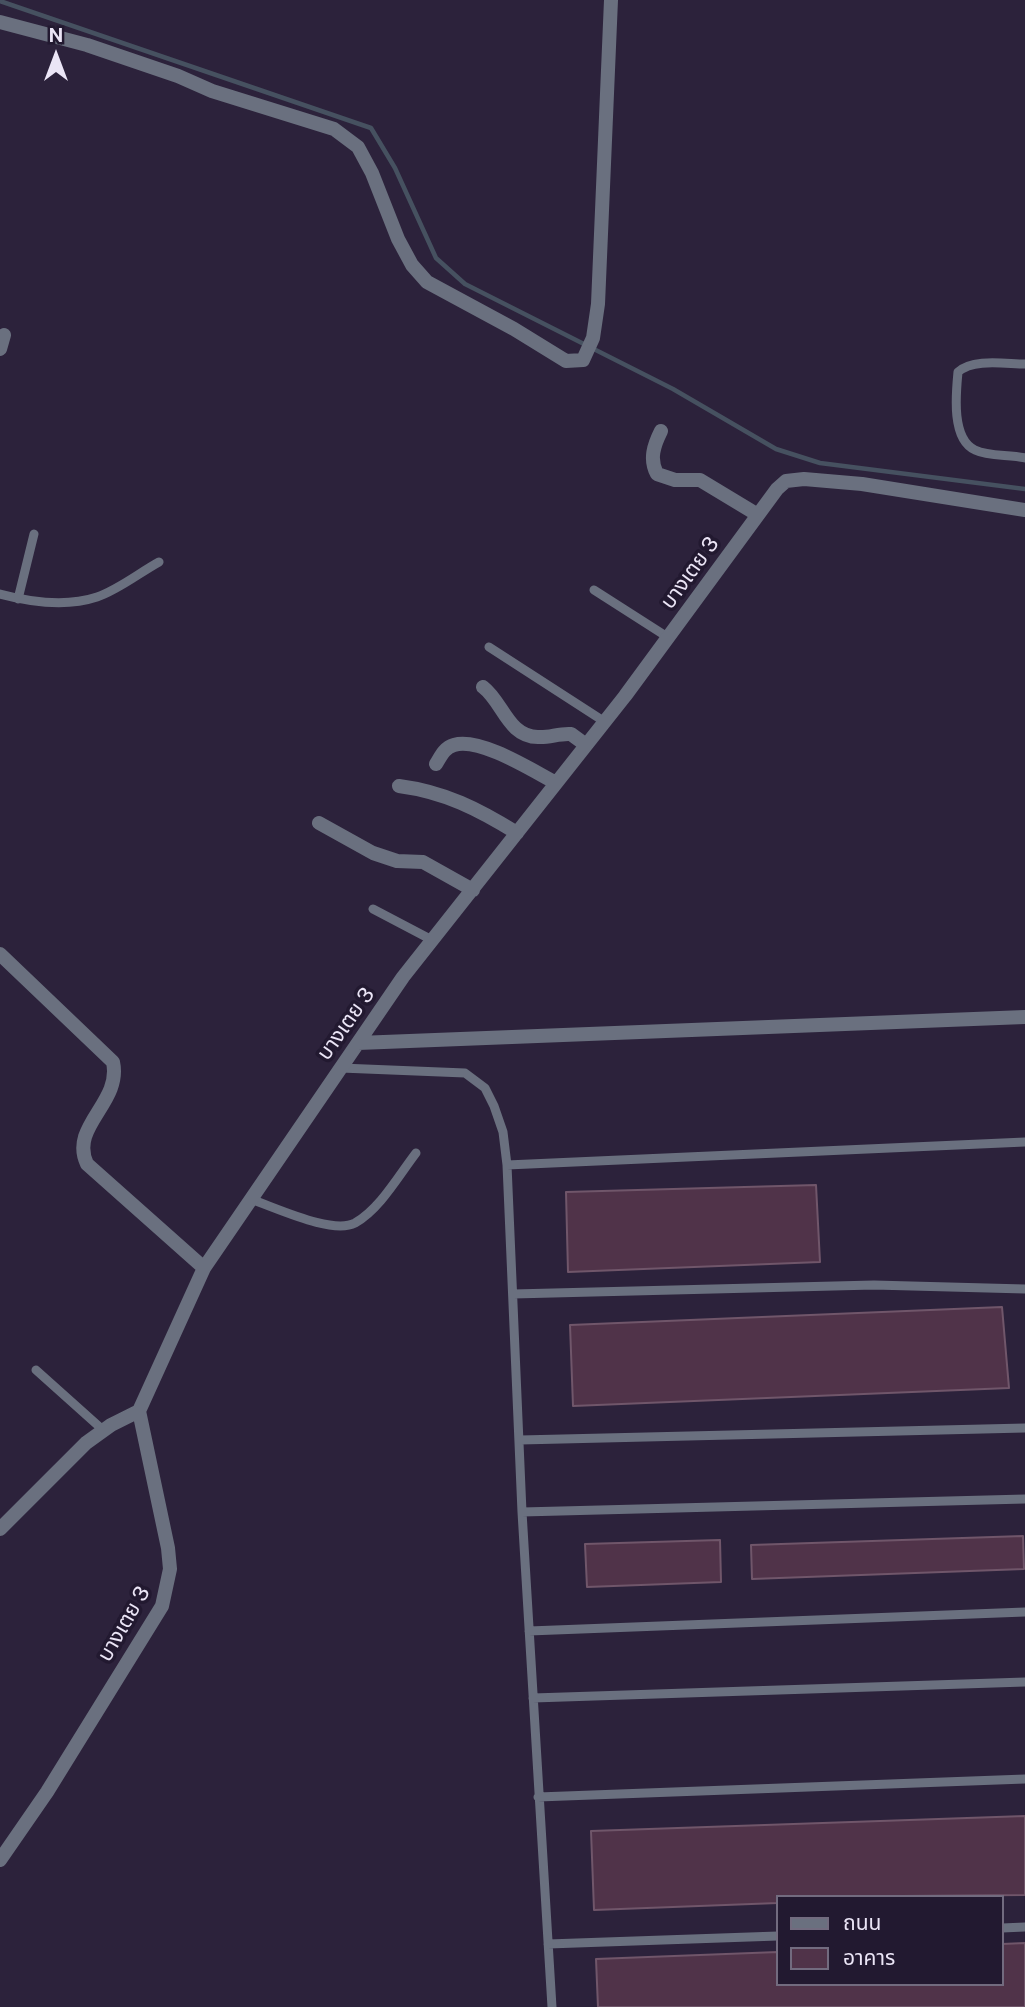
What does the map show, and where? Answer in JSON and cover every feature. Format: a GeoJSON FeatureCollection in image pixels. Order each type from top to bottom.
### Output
{"type":"FeatureCollection","features":[{"type":"Feature","properties":{"kind":"street"},"geometry":{"type":"LineString","coordinates":[[0,22],[99,49],[212,91],[334,129],[358,147],[372,173],[398,239],[412,265],[427,282],[514,328],[566,361],[583,360],[593,338],[598,304],[611,0]]}},
{"type":"Feature","properties":{"kind":"street"},"geometry":{"type":"LineString","coordinates":[[661,431],[652,465],[657,474],[675,480],[700,480],[758,515]]}},
{"type":"Feature","properties":{"kind":"street","name":"บางเตย 3"},"geometry":{"type":"LineString","coordinates":[[0,1860],[47,1792],[162,1606],[168,1588],[168,1549],[139,1411],[204,1268],[432,940],[605,722],[777,489],[786,481],[804,479],[862,484],[1025,510]]}},
{"type":"Feature","properties":{"kind":"street"},"geometry":{"type":"LineString","coordinates":[[483,687],[494,695],[512,726],[521,732],[534,738],[571,734],[586,745]]}},
{"type":"Feature","properties":{"kind":"street"},"geometry":{"type":"LineString","coordinates":[[436,764],[444,750],[464,743],[483,747],[556,783]]}},
{"type":"Feature","properties":{"kind":"street"},"geometry":{"type":"LineString","coordinates":[[399,786],[429,790],[454,798],[517,833]]}},
{"type":"Feature","properties":{"kind":"street"},"geometry":{"type":"LineString","coordinates":[[319,823],[373,853],[397,861],[423,862],[473,890]]}},
{"type":"Feature","properties":{"kind":"street"},"geometry":{"type":"LineString","coordinates":[[0,954],[113,1062],[115,1083],[85,1134],[82,1153],[87,1164],[204,1268]]}},
{"type":"Feature","properties":{"kind":"street"},"geometry":{"type":"LineString","coordinates":[[358,1043],[1025,1017]]}},
{"type":"Feature","properties":{"kind":"street"},"geometry":{"type":"LineString","coordinates":[[0,1529],[103,1430],[139,1411]]}},
{"type":"Feature","properties":{"kind":"lane"},"geometry":{"type":"LineString","coordinates":[[1025,364],[974,364],[963,367],[958,372],[957,420],[973,450],[1025,458]]}},
{"type":"Feature","properties":{"kind":"lane"},"geometry":{"type":"LineString","coordinates":[[18,599],[34,534]]}},
{"type":"Feature","properties":{"kind":"lane"},"geometry":{"type":"LineString","coordinates":[[0,594],[18,599],[75,601],[99,597],[159,562]]}},
{"type":"Feature","properties":{"kind":"lane"},"geometry":{"type":"LineString","coordinates":[[594,590],[668,638]]}},
{"type":"Feature","properties":{"kind":"lane"},"geometry":{"type":"LineString","coordinates":[[488,647],[605,722]]}},
{"type":"Feature","properties":{"kind":"lane"},"geometry":{"type":"LineString","coordinates":[[373,909],[432,940]]}},
{"type":"Feature","properties":{"kind":"lane"},"geometry":{"type":"LineString","coordinates":[[341,1068],[465,1073],[485,1088],[503,1132],[507,1165],[522,1512],[552,2007]]}},
{"type":"Feature","properties":{"kind":"lane"},"geometry":{"type":"LineString","coordinates":[[507,1165],[1025,1142]]}},
{"type":"Feature","properties":{"kind":"lane"},"geometry":{"type":"LineString","coordinates":[[250,1199],[331,1226],[354,1224],[371,1210],[416,1153]]}},
{"type":"Feature","properties":{"kind":"lane"},"geometry":{"type":"LineString","coordinates":[[513,1294],[874,1285],[1025,1289]]}},
{"type":"Feature","properties":{"kind":"lane"},"geometry":{"type":"LineString","coordinates":[[36,1370],[103,1430]]}},
{"type":"Feature","properties":{"kind":"lane"},"geometry":{"type":"LineString","coordinates":[[520,1440],[1025,1428]]}},
{"type":"Feature","properties":{"kind":"lane"},"geometry":{"type":"LineString","coordinates":[[522,1512],[1025,1499]]}},
{"type":"Feature","properties":{"kind":"lane"},"geometry":{"type":"LineString","coordinates":[[529,1631],[1025,1612]]}},
{"type":"Feature","properties":{"kind":"lane"},"geometry":{"type":"LineString","coordinates":[[533,1698],[1025,1682]]}},
{"type":"Feature","properties":{"kind":"lane"},"geometry":{"type":"LineString","coordinates":[[538,1797],[1025,1779]]}},
{"type":"Feature","properties":{"kind":"lane"},"geometry":{"type":"LineString","coordinates":[[1004,1928],[1025,1927]]}},
{"type":"Feature","properties":{"kind":"lane"},"geometry":{"type":"LineString","coordinates":[[548,1944],[776,1936]]}},
{"type":"Feature","properties":{"kind":"building"},"geometry":{"type":"Polygon","coordinates":[[[816,1185],[820,1262],[568,1272],[566,1192],[816,1185]]]}},
{"type":"Feature","properties":{"kind":"building"},"geometry":{"type":"Polygon","coordinates":[[[1002,1307],[1009,1388],[573,1406],[570,1325],[1002,1307]]]}},
{"type":"Feature","properties":{"kind":"building"},"geometry":{"type":"Polygon","coordinates":[[[1023,1536],[1024,1569],[752,1579],[751,1545],[1023,1536]]]}},
{"type":"Feature","properties":{"kind":"building"},"geometry":{"type":"Polygon","coordinates":[[[720,1540],[721,1582],[587,1587],[585,1544],[720,1540]]]}},
{"type":"Feature","properties":{"kind":"building"},"geometry":{"type":"Polygon","coordinates":[[[1025,1816],[1025,1895],[776,1895],[776,1903],[594,1910],[591,1831],[1025,1816]]]}},
{"type":"Feature","properties":{"kind":"building"},"geometry":{"type":"Polygon","coordinates":[[[1025,1943],[1025,2007],[598,2007],[596,1959],[776,1952],[776,1986],[1004,1986],[1004,1944],[1025,1943]]]}},
{"type":"Feature","properties":{"kind":"waterway"},"geometry":{"type":"LineString","coordinates":[[0,1],[371,128],[395,168],[436,258],[465,284],[673,389],[776,449],[820,463],[1025,489]]}}]}
